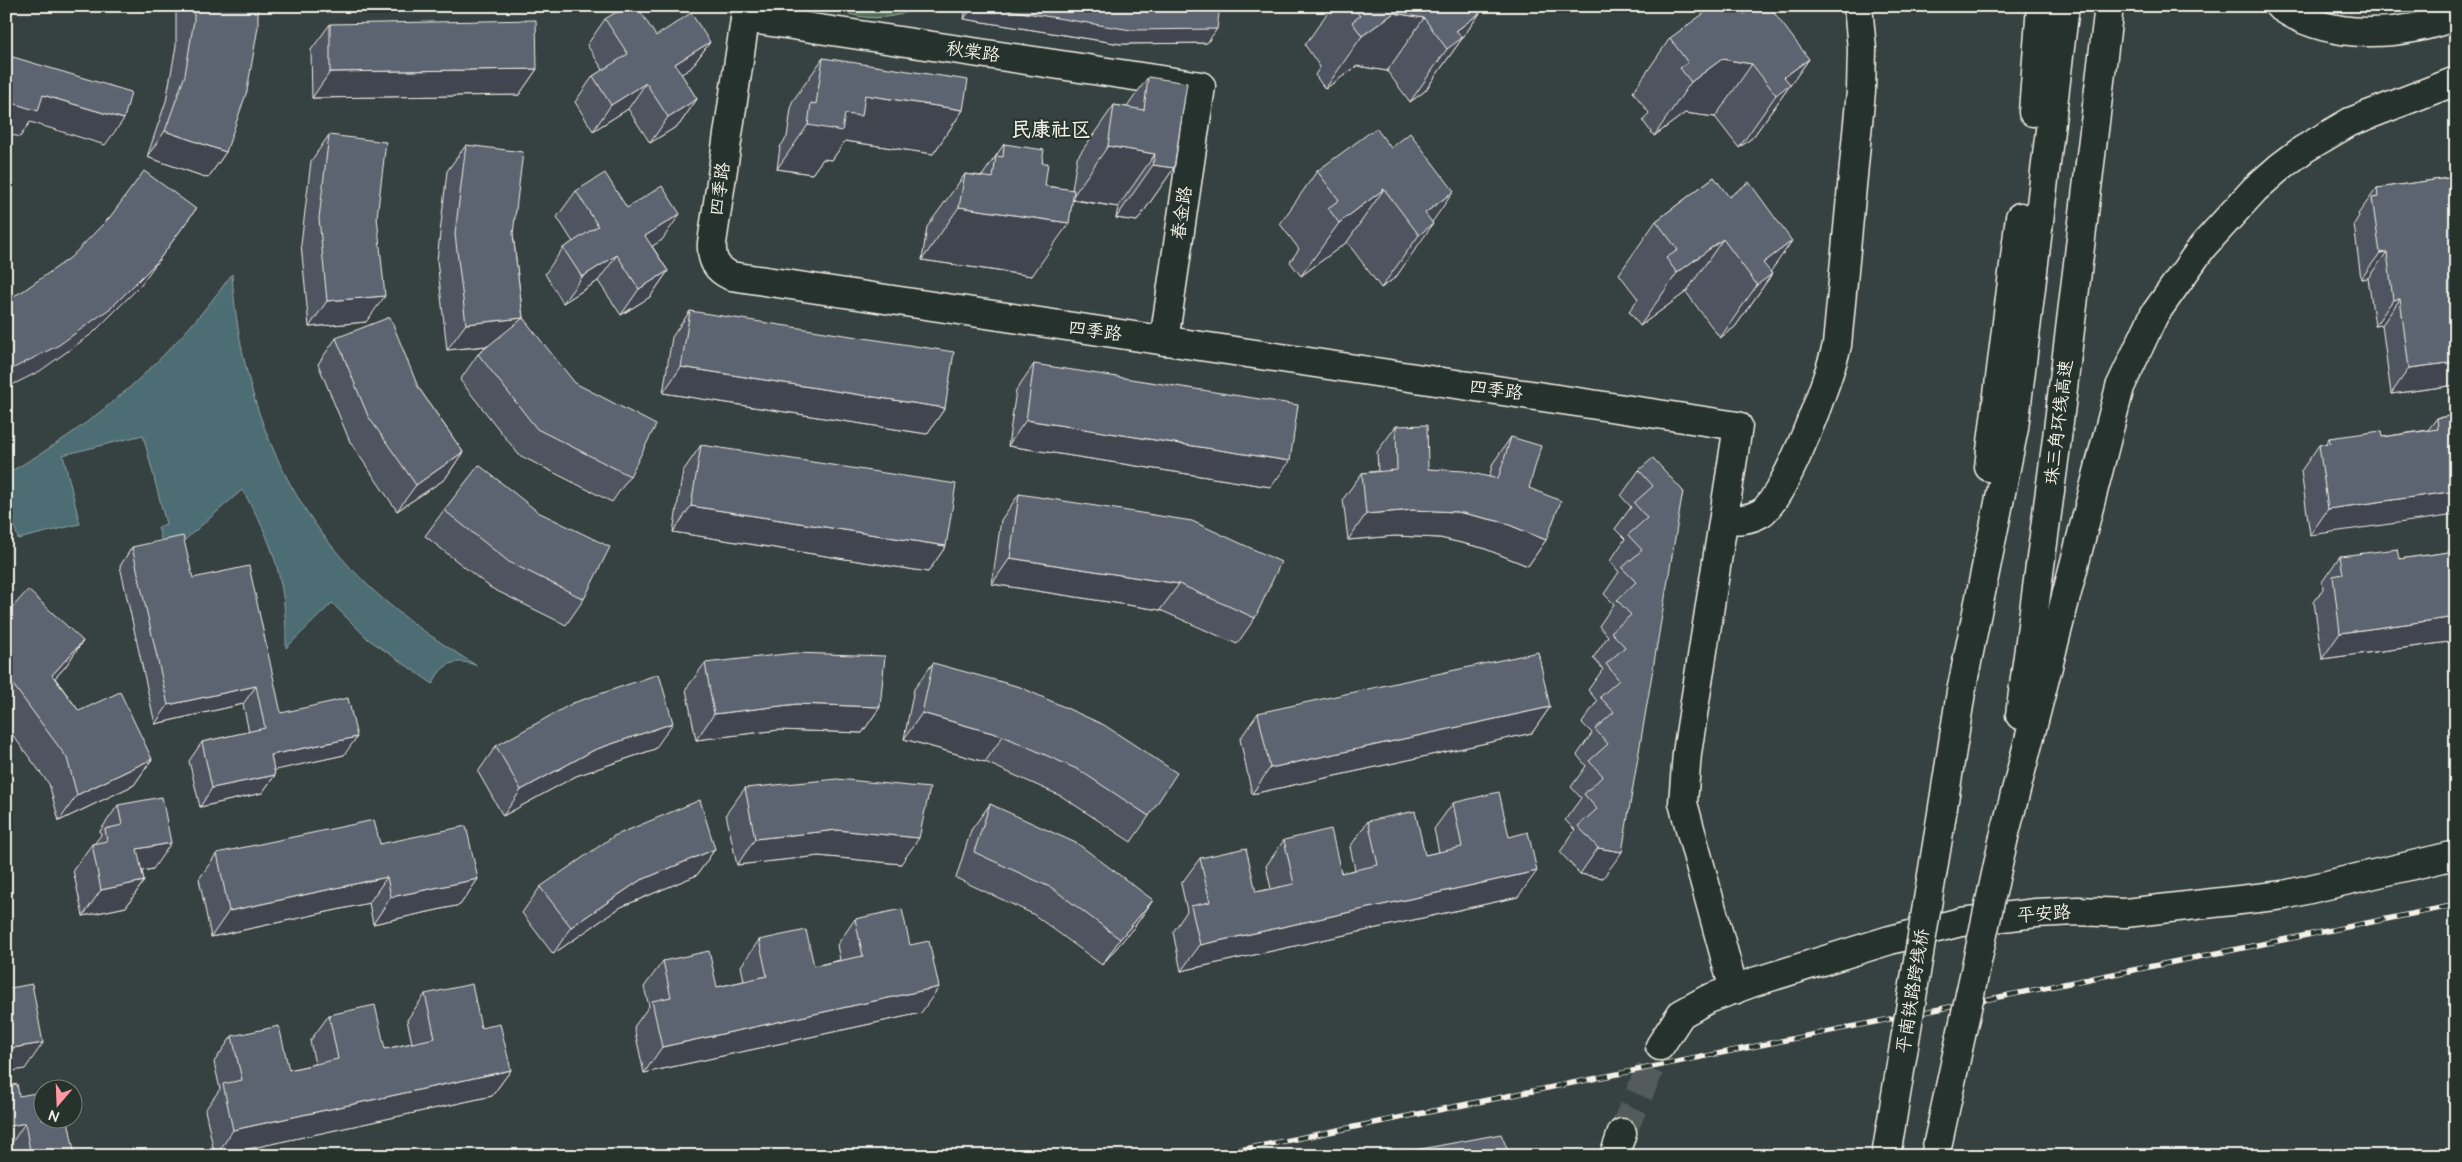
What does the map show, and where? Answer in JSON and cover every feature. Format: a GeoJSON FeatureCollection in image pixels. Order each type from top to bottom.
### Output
{"type":"FeatureCollection","features":[{"type":"Feature","properties":{"kind":"main road"},"geometry":{"type":"LineString","coordinates":[[1734,990],[1684,803],[1687,752],[1724,519],[1750,518],[1763,512],[1777,492],[1802,444],[1831,372],[1837,345],[1861,91],[1862,50],[1858,6]]}},
{"type":"Feature","properties":{"kind":"main road"},"geometry":{"type":"LineString","coordinates":[[1961,692],[2037,78],[2041,6]]}},
{"type":"Feature","properties":{"kind":"main road"},"geometry":{"type":"LineString","coordinates":[[1961,692],[2014,428],[2065,6]]}},
{"type":"Feature","properties":{"kind":"main road","name":"珠三角环线高速"},"geometry":{"type":"LineString","coordinates":[[2004,838],[2056,446],[2109,6]]}},
{"type":"Feature","properties":{"kind":"main road"},"geometry":{"type":"LineString","coordinates":[[2280,6],[2292,15],[2331,29],[2382,32],[2433,24],[2456,16]]}},
{"type":"Feature","properties":{"kind":"main road","name":"四季路"},"geometry":{"type":"LineString","coordinates":[[746,12],[712,243],[711,254],[714,264],[720,272],[731,276],[1738,426],[1724,519]]}},
{"type":"Feature","properties":{"kind":"main road","name":"秋棠路"},"geometry":{"type":"LineString","coordinates":[[746,12],[1201,86]]}},
{"type":"Feature","properties":{"kind":"main road"},"geometry":{"type":"LineString","coordinates":[[1935,1156],[2004,838],[2120,387],[2154,315],[2203,246],[2242,203],[2280,167],[2304,149],[2350,122],[2456,81]]}},
{"type":"Feature","properties":{"kind":"main road","name":"春金路"},"geometry":{"type":"LineString","coordinates":[[1164,341],[1201,86]]}},
{"type":"Feature","properties":{"kind":"main road","name":"平南铁路跨线桥"},"geometry":{"type":"LineString","coordinates":[[1886,1156],[1961,692]]}},
{"type":"Feature","properties":{"kind":"main road","name":"平安路"},"geometry":{"type":"LineString","coordinates":[[1660,1046],[1681,1014],[1708,999],[1890,940],[1961,922],[2036,913],[2078,911],[2125,913],[2284,895],[2456,855]]}},
{"type":"Feature","properties":{"kind":"green space"},"geometry":{"type":"Polygon","coordinates":[[[830,6],[922,6],[899,15],[876,18],[853,15],[830,6]]]}},
{"type":"Feature","properties":{"kind":"water"},"geometry":{"type":"Polygon","coordinates":[[[232,274],[237,319],[256,405],[272,446],[291,485],[314,522],[341,558],[385,601],[424,631],[477,666],[463,662],[451,664],[440,671],[433,684],[368,639],[332,603],[286,648],[284,604],[276,565],[263,527],[242,490],[171,552],[165,554],[158,527],[166,524],[143,435],[63,455],[80,524],[18,539],[6,492],[6,474],[71,433],[130,387],[184,334],[232,274]]]}},
{"type":"Feature","properties":{"kind":"building"},"geometry":{"type":"Polygon","coordinates":[[[194,6],[258,6],[258,27],[247,91],[226,152],[165,131],[185,75],[194,20],[194,6]]]}},
{"type":"Feature","properties":{"kind":"building"},"geometry":{"type":"Polygon","coordinates":[[[626,6],[637,6],[656,36],[691,13],[710,42],[675,64],[697,99],[668,117],[646,83],[611,105],[593,76],[628,54],[605,19],[626,6]]]}},
{"type":"Feature","properties":{"kind":"building"},"geometry":{"type":"Polygon","coordinates":[[[983,6],[1220,6],[1217,29],[1131,30],[983,6]]]}},
{"type":"Feature","properties":{"kind":"building"},"geometry":{"type":"Polygon","coordinates":[[[1352,6],[1475,6],[1480,13],[1456,31],[1462,38],[1447,49],[1424,18],[1394,13],[1362,36],[1352,22],[1360,16],[1352,6]]]}},
{"type":"Feature","properties":{"kind":"building"},"geometry":{"type":"Polygon","coordinates":[[[1714,6],[1739,6],[1744,14],[1754,6],[1769,6],[1809,59],[1784,77],[1790,84],[1776,95],[1752,64],[1722,59],[1691,82],[1680,68],[1688,63],[1670,38],[1714,6]]]}},
{"type":"Feature","properties":{"kind":"building"},"geometry":{"type":"Polygon","coordinates":[[[536,20],[537,69],[330,72],[330,24],[536,20]]]}},
{"type":"Feature","properties":{"kind":"building"},"geometry":{"type":"Polygon","coordinates":[[[6,55],[131,92],[124,119],[43,95],[38,111],[6,101],[6,55]]]}},
{"type":"Feature","properties":{"kind":"building"},"geometry":{"type":"Polygon","coordinates":[[[823,58],[968,80],[963,110],[865,95],[862,116],[845,114],[842,131],[808,125],[811,103],[816,104],[823,58]]]}},
{"type":"Feature","properties":{"kind":"building"},"geometry":{"type":"Polygon","coordinates":[[[1148,77],[1187,83],[1174,168],[1153,165],[1155,154],[1108,146],[1114,105],[1144,110],[1148,77]]]}},
{"type":"Feature","properties":{"kind":"building"},"geometry":{"type":"Polygon","coordinates":[[[1376,128],[1391,148],[1410,133],[1454,191],[1425,213],[1433,224],[1419,235],[1384,189],[1339,223],[1328,208],[1339,200],[1317,171],[1376,128]]]}},
{"type":"Feature","properties":{"kind":"building"},"geometry":{"type":"Polygon","coordinates":[[[329,135],[386,142],[377,217],[385,296],[327,301],[319,218],[329,135]]]}},
{"type":"Feature","properties":{"kind":"building"},"geometry":{"type":"Polygon","coordinates":[[[1004,144],[1044,150],[1042,163],[1048,163],[1045,186],[1074,190],[1069,223],[959,207],[965,174],[993,178],[996,156],[1003,157],[1004,144]]]}},
{"type":"Feature","properties":{"kind":"building"},"geometry":{"type":"Polygon","coordinates":[[[466,145],[523,152],[513,234],[523,318],[466,324],[455,234],[466,145]]]}},
{"type":"Feature","properties":{"kind":"building"},"geometry":{"type":"Polygon","coordinates":[[[144,171],[196,209],[158,261],[112,307],[59,345],[6,372],[6,300],[23,291],[70,258],[110,217],[144,171]]]}},
{"type":"Feature","properties":{"kind":"building"},"geometry":{"type":"Polygon","coordinates":[[[605,173],[627,208],[662,186],[680,214],[645,236],[668,271],[639,289],[617,255],[582,277],[563,248],[598,226],[576,191],[605,173]]]}},
{"type":"Feature","properties":{"kind":"building"},"geometry":{"type":"Polygon","coordinates":[[[1714,177],[1729,197],[1749,182],[1792,241],[1763,263],[1772,274],[1757,285],[1723,239],[1677,273],[1666,258],[1678,250],[1656,221],[1714,177]]]}},
{"type":"Feature","properties":{"kind":"building"},"geometry":{"type":"Polygon","coordinates":[[[2456,177],[2456,362],[2409,368],[2400,299],[2393,300],[2387,252],[2380,253],[2372,198],[2378,197],[2377,188],[2456,177]]]}},
{"type":"Feature","properties":{"kind":"building"},"geometry":{"type":"Polygon","coordinates":[[[690,311],[954,352],[945,408],[681,367],[690,311]]]}},
{"type":"Feature","properties":{"kind":"building"},"geometry":{"type":"Polygon","coordinates":[[[390,317],[418,387],[463,452],[416,485],[368,416],[336,338],[390,317]]]}},
{"type":"Feature","properties":{"kind":"building"},"geometry":{"type":"Polygon","coordinates":[[[523,318],[575,383],[656,425],[630,476],[537,429],[478,354],[523,318]]]}},
{"type":"Feature","properties":{"kind":"building"},"geometry":{"type":"Polygon","coordinates":[[[1034,364],[1298,405],[1290,461],[1026,420],[1034,364]]]}},
{"type":"Feature","properties":{"kind":"building"},"geometry":{"type":"Polygon","coordinates":[[[2456,415],[2456,491],[2328,509],[2319,445],[2330,443],[2329,438],[2381,431],[2382,437],[2438,429],[2437,418],[2456,415]]]}},
{"type":"Feature","properties":{"kind":"building"},"geometry":{"type":"Polygon","coordinates":[[[1427,425],[1428,469],[1464,471],[1498,479],[1511,437],[1541,446],[1529,488],[1561,501],[1546,540],[1502,522],[1458,512],[1413,510],[1366,514],[1362,473],[1397,470],[1396,426],[1427,425]]]}},
{"type":"Feature","properties":{"kind":"building"},"geometry":{"type":"Polygon","coordinates":[[[701,445],[956,484],[946,546],[691,506],[701,445]]]}},
{"type":"Feature","properties":{"kind":"building"},"geometry":{"type":"Polygon","coordinates":[[[1653,458],[1683,491],[1622,852],[1598,848],[1578,826],[1597,809],[1584,794],[1603,776],[1589,761],[1608,744],[1595,729],[1614,712],[1600,697],[1619,680],[1606,664],[1625,647],[1611,632],[1631,615],[1617,600],[1636,582],[1622,568],[1642,550],[1628,535],[1647,518],[1634,503],[1653,486],[1639,470],[1653,458]]]}},
{"type":"Feature","properties":{"kind":"building"},"geometry":{"type":"Polygon","coordinates":[[[479,465],[538,512],[610,547],[584,599],[509,562],[444,510],[479,465]]]}},
{"type":"Feature","properties":{"kind":"building"},"geometry":{"type":"Polygon","coordinates":[[[1019,494],[1192,521],[1281,562],[1255,618],[1179,584],[1010,558],[1019,494]]]}},
{"type":"Feature","properties":{"kind":"building"},"geometry":{"type":"Polygon","coordinates":[[[183,536],[193,578],[249,566],[281,713],[348,698],[357,737],[271,755],[275,775],[212,788],[202,742],[265,728],[256,686],[168,705],[132,547],[183,536]]]}},
{"type":"Feature","properties":{"kind":"building"},"geometry":{"type":"Polygon","coordinates":[[[2397,549],[2399,559],[2456,551],[2456,617],[2340,633],[2333,576],[2343,574],[2340,556],[2397,549]]]}},
{"type":"Feature","properties":{"kind":"building"},"geometry":{"type":"Polygon","coordinates":[[[28,590],[83,641],[52,675],[79,711],[120,692],[152,759],[77,795],[67,758],[6,675],[6,614],[28,590]]]}},
{"type":"Feature","properties":{"kind":"building"},"geometry":{"type":"Polygon","coordinates":[[[1538,652],[1550,707],[1270,768],[1258,713],[1538,652]]]}},
{"type":"Feature","properties":{"kind":"building"},"geometry":{"type":"Polygon","coordinates":[[[795,653],[885,656],[880,707],[797,704],[714,714],[705,663],[795,653]]]}},
{"type":"Feature","properties":{"kind":"building"},"geometry":{"type":"Polygon","coordinates":[[[933,663],[1020,687],[1104,725],[1177,773],[1149,816],[1079,770],[1003,736],[922,713],[933,663]]]}},
{"type":"Feature","properties":{"kind":"building"},"geometry":{"type":"Polygon","coordinates":[[[659,674],[673,723],[594,750],[521,790],[496,746],[573,703],[659,674]]]}},
{"type":"Feature","properties":{"kind":"building"},"geometry":{"type":"Polygon","coordinates":[[[837,779],[930,788],[919,838],[837,830],[755,839],[745,788],[837,779]]]}},
{"type":"Feature","properties":{"kind":"building"},"geometry":{"type":"Polygon","coordinates":[[[1499,792],[1509,837],[1528,832],[1537,871],[1200,945],[1191,906],[1210,902],[1200,858],[1246,848],[1256,892],[1294,884],[1284,840],[1331,829],[1341,873],[1378,865],[1368,821],[1415,811],[1425,855],[1462,847],[1453,803],[1499,792]]]}},
{"type":"Feature","properties":{"kind":"building"},"geometry":{"type":"Polygon","coordinates":[[[162,797],[171,843],[137,849],[144,881],[101,890],[92,844],[107,841],[105,829],[122,825],[118,805],[162,797]]]}},
{"type":"Feature","properties":{"kind":"building"},"geometry":{"type":"Polygon","coordinates":[[[700,800],[715,849],[639,881],[571,927],[540,887],[614,836],[700,800]]]}},
{"type":"Feature","properties":{"kind":"building"},"geometry":{"type":"Polygon","coordinates":[[[990,804],[1078,844],[1153,900],[1120,939],[1052,888],[974,852],[990,804]]]}},
{"type":"Feature","properties":{"kind":"building"},"geometry":{"type":"Polygon","coordinates":[[[374,820],[380,844],[466,826],[478,879],[391,897],[387,877],[229,911],[217,853],[374,820]]]}},
{"type":"Feature","properties":{"kind":"building"},"geometry":{"type":"Polygon","coordinates":[[[902,909],[910,945],[929,941],[939,987],[662,1047],[652,1001],[671,997],[663,961],[709,951],[717,987],[767,976],[759,940],[806,930],[814,966],[863,956],[855,919],[902,909]]]}},
{"type":"Feature","properties":{"kind":"building"},"geometry":{"type":"Polygon","coordinates":[[[32,984],[43,1043],[6,1049],[6,989],[32,984]]]}},
{"type":"Feature","properties":{"kind":"building"},"geometry":{"type":"Polygon","coordinates":[[[472,984],[481,1028],[500,1024],[511,1070],[233,1130],[223,1084],[242,1080],[232,1036],[279,1026],[289,1070],[338,1059],[329,1015],[375,1005],[385,1049],[435,1038],[425,994],[472,984]]]}},
{"type":"Feature","properties":{"kind":"building"},"geometry":{"type":"Polygon","coordinates":[[[17,1084],[19,1096],[32,1094],[32,1130],[70,1130],[75,1156],[31,1156],[25,1123],[6,1127],[6,1086],[17,1084]]]}},
{"type":"Feature","properties":{"kind":"building"},"geometry":{"type":"Polygon","coordinates":[[[1501,1134],[1510,1156],[1384,1156],[1501,1134]]]}},
{"type":"Feature","properties":{"kind":"tunnel"},"geometry":{"type":"LineString","coordinates":[[1622,1133],[1660,1046]]}},
{"type":"Feature","properties":{"kind":"railway"},"geometry":{"type":"LineString","coordinates":[[1210,1156],[2456,905]]}},
{"type":"Feature","properties":{"kind":"district","name":"民康社区"},"geometry":{"type":"Point","coordinates":[1051,130]}}]}
